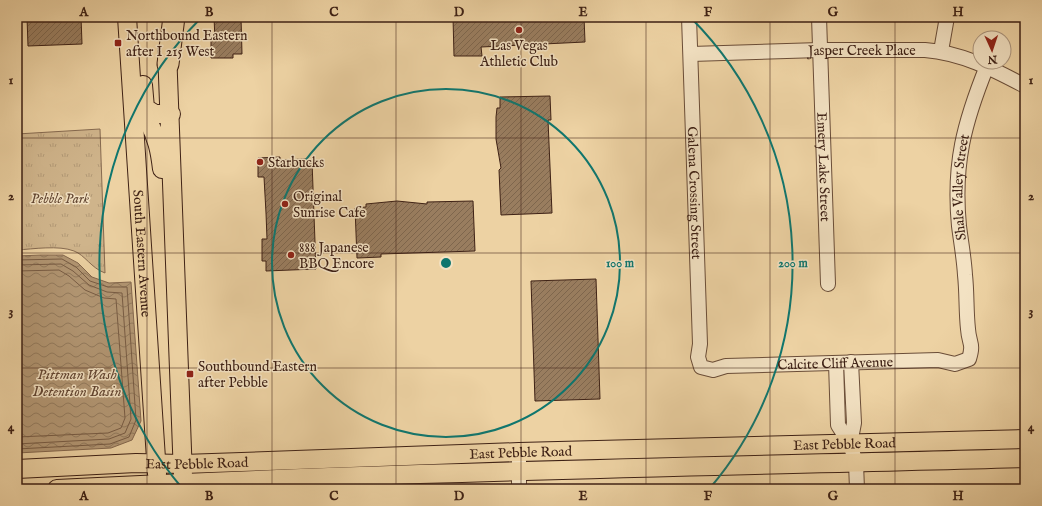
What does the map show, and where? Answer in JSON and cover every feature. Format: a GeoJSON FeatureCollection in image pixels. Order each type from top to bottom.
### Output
{"type":"FeatureCollection","features":[{"type":"Feature","properties":{"kind":"highway"},"geometry":{"type":"LineString","coordinates":[[168,64],[174,17]]}},
{"type":"Feature","properties":{"kind":"main road"},"geometry":{"type":"LineString","coordinates":[[165,17],[184,486]]}},
{"type":"Feature","properties":{"kind":"main road"},"geometry":{"type":"LineString","coordinates":[[128,19],[135,23],[138,33],[145,108],[156,114],[170,114]]}},
{"type":"Feature","properties":{"kind":"main road","name":"South Eastern Avenue"},"geometry":{"type":"LineString","coordinates":[[128,19],[157,486]]}},
{"type":"Feature","properties":{"kind":"main road"},"geometry":{"type":"LineString","coordinates":[[134,117],[148,121],[159,142],[163,172],[174,216]]}},
{"type":"Feature","properties":{"kind":"main road","name":"East Pebble Road"},"geometry":{"type":"LineString","coordinates":[[17,469],[156,463],[183,464],[519,452],[1025,439]]}},
{"type":"Feature","properties":{"kind":"main road","name":"East Pebble Road"},"geometry":{"type":"LineString","coordinates":[[57,489],[184,486],[519,471],[1025,458]]}},
{"type":"Feature","properties":{"kind":"street","name":"Galena Crossing Street"},"geometry":{"type":"LineString","coordinates":[[689,17],[700,344],[698,357],[701,368]]}},
{"type":"Feature","properties":{"kind":"street","name":"Emery Lake Street"},"geometry":{"type":"LineString","coordinates":[[819,17],[828,284]]}},
{"type":"Feature","properties":{"kind":"street"},"geometry":{"type":"LineString","coordinates":[[941,51],[947,17]]}},
{"type":"Feature","properties":{"kind":"street","name":"Jasper Creek Place"},"geometry":{"type":"LineString","coordinates":[[690,54],[909,49],[941,51],[972,61]]}},
{"type":"Feature","properties":{"kind":"street","name":"Shale Valley Street"},"geometry":{"type":"LineString","coordinates":[[969,359],[972,347],[968,331],[966,275],[959,225],[958,173],[964,130],[972,104],[985,70]]}},
{"type":"Feature","properties":{"kind":"street","name":"Jasper Creek Place"},"geometry":{"type":"LineString","coordinates":[[995,70],[1025,86]]}},
{"type":"Feature","properties":{"kind":"street","name":"Calcite Cliff Avenue"},"geometry":{"type":"LineString","coordinates":[[701,368],[713,370],[726,366],[938,360],[955,364],[969,359]]}},
{"type":"Feature","properties":{"kind":"street"},"geometry":{"type":"LineString","coordinates":[[850,444],[854,423],[851,362]]}},
{"type":"Feature","properties":{"kind":"street"},"geometry":{"type":"LineString","coordinates":[[836,363],[838,425],[850,444],[856,463],[857,489]]}},
{"type":"Feature","properties":{"kind":"street"},"geometry":{"type":"LineString","coordinates":[[519,452],[519,489]]}},
{"type":"Feature","properties":{"kind":"green space","name":"Pebble Park"},"geometry":{"type":"Polygon","coordinates":[[[100,129],[105,273],[96,268],[82,255],[68,249],[46,248],[17,250],[17,134],[100,129]]]}},
{"type":"Feature","properties":{"kind":"water","name":"Pittman Wash Detention Basin"},"geometry":{"type":"Polygon","coordinates":[[[63,255],[78,263],[92,277],[109,283],[131,282],[141,421],[132,440],[111,448],[17,453],[17,256],[63,255]]]}},
{"type":"Feature","properties":{"kind":"building"},"geometry":{"type":"Polygon","coordinates":[[[27,17],[81,17],[82,44],[28,46],[27,17]]]}},
{"type":"Feature","properties":{"kind":"building"},"geometry":{"type":"Polygon","coordinates":[[[214,17],[241,17],[242,54],[233,54],[233,58],[211,58],[211,40],[215,40],[214,17]]]}},
{"type":"Feature","properties":{"kind":"building","name":"Las Vegas Athletic Club"},"geometry":{"type":"Polygon","coordinates":[[[453,17],[584,17],[585,42],[481,47],[482,56],[454,56],[453,17]]]}},
{"type":"Feature","properties":{"kind":"building"},"geometry":{"type":"Polygon","coordinates":[[[550,96],[551,120],[548,120],[552,213],[501,215],[499,170],[501,168],[496,139],[496,117],[497,108],[500,108],[500,97],[550,96]]]}},
{"type":"Feature","properties":{"kind":"building"},"geometry":{"type":"Polygon","coordinates":[[[280,157],[280,160],[306,159],[307,161],[312,161],[316,269],[266,271],[266,261],[262,261],[262,239],[267,239],[266,213],[264,177],[258,177],[258,158],[280,157]]]}},
{"type":"Feature","properties":{"kind":"building"},"geometry":{"type":"Polygon","coordinates":[[[397,201],[427,204],[427,202],[473,201],[475,251],[381,254],[381,257],[357,258],[355,208],[366,207],[366,204],[397,201]]]}},
{"type":"Feature","properties":{"kind":"building"},"geometry":{"type":"Polygon","coordinates":[[[596,279],[600,399],[535,401],[531,281],[596,279]]]}},
{"type":"Feature","properties":{"kind":"place","name":"Las Vegas Athletic Club"},"geometry":{"type":"Point","coordinates":[519,30]}},
{"type":"Feature","properties":{"kind":"place","name":"Northbound Eastern after I 215 West"},"geometry":{"type":"Point","coordinates":[118,43]}},
{"type":"Feature","properties":{"kind":"place","name":"Starbucks"},"geometry":{"type":"Point","coordinates":[260,162]}},
{"type":"Feature","properties":{"kind":"place","name":"Original Sunrise Cafe"},"geometry":{"type":"Point","coordinates":[285,204]}},
{"type":"Feature","properties":{"kind":"place","name":"888 Japanese BBQ Encore"},"geometry":{"type":"Point","coordinates":[291,255]}},
{"type":"Feature","properties":{"kind":"place","name":"Southbound Eastern after Pebble"},"geometry":{"type":"Point","coordinates":[190,374]}}]}
